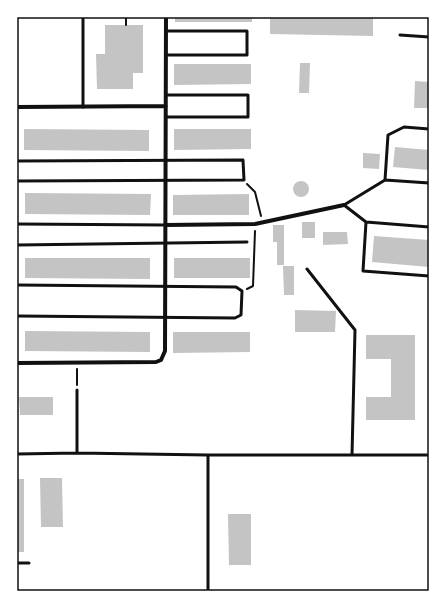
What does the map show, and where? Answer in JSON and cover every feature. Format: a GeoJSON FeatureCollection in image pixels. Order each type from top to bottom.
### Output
{"type":"FeatureCollection","features":[{"type":"Feature","properties":{"kind":"street"},"geometry":{"type":"LineString","coordinates":[[17,363],[156,362],[161,360],[165,351],[166,17]]}},
{"type":"Feature","properties":{"kind":"street"},"geometry":{"type":"LineString","coordinates":[[17,107],[166,106]]}},
{"type":"Feature","properties":{"kind":"street"},"geometry":{"type":"LineString","coordinates":[[165,225],[255,224],[344,205]]}},
{"type":"Feature","properties":{"kind":"lane"},"geometry":{"type":"LineString","coordinates":[[83,17],[83,107]]}},
{"type":"Feature","properties":{"kind":"lane"},"geometry":{"type":"LineString","coordinates":[[166,31],[247,31],[247,55],[166,55]]}},
{"type":"Feature","properties":{"kind":"lane"},"geometry":{"type":"LineString","coordinates":[[400,35],[429,37]]}},
{"type":"Feature","properties":{"kind":"lane"},"geometry":{"type":"LineString","coordinates":[[166,95],[248,95],[248,117],[166,118]]}},
{"type":"Feature","properties":{"kind":"lane"},"geometry":{"type":"LineString","coordinates":[[385,180],[388,135],[404,128],[429,129]]}},
{"type":"Feature","properties":{"kind":"lane"},"geometry":{"type":"LineString","coordinates":[[17,161],[243,160],[244,180],[17,181]]}},
{"type":"Feature","properties":{"kind":"lane"},"geometry":{"type":"LineString","coordinates":[[429,183],[385,180],[344,205],[366,222],[429,227]]}},
{"type":"Feature","properties":{"kind":"lane"},"geometry":{"type":"LineString","coordinates":[[366,222],[363,271],[429,276]]}},
{"type":"Feature","properties":{"kind":"lane"},"geometry":{"type":"LineString","coordinates":[[17,224],[165,225]]}},
{"type":"Feature","properties":{"kind":"lane"},"geometry":{"type":"LineString","coordinates":[[17,245],[246,242]]}},
{"type":"Feature","properties":{"kind":"lane"},"geometry":{"type":"LineString","coordinates":[[307,269],[355,330],[352,455]]}},
{"type":"Feature","properties":{"kind":"lane"},"geometry":{"type":"LineString","coordinates":[[17,285],[236,287],[242,291],[241,315],[235,318],[17,316]]}},
{"type":"Feature","properties":{"kind":"lane"},"geometry":{"type":"LineString","coordinates":[[77,390],[77,453]]}},
{"type":"Feature","properties":{"kind":"lane"},"geometry":{"type":"LineString","coordinates":[[17,454],[429,455]]}},
{"type":"Feature","properties":{"kind":"lane"},"geometry":{"type":"LineString","coordinates":[[208,455],[208,591]]}},
{"type":"Feature","properties":{"kind":"lane"},"geometry":{"type":"LineString","coordinates":[[17,563],[29,563]]}},
{"type":"Feature","properties":{"kind":"path"},"geometry":{"type":"LineString","coordinates":[[126,17],[126,25]]}},
{"type":"Feature","properties":{"kind":"path"},"geometry":{"type":"LineString","coordinates":[[244,180],[255,192],[263,222]]}},
{"type":"Feature","properties":{"kind":"path"},"geometry":{"type":"LineString","coordinates":[[242,291],[253,286],[255,224]]}},
{"type":"Feature","properties":{"kind":"path"},"geometry":{"type":"LineString","coordinates":[[77,363],[77,390]]}},
{"type":"Feature","properties":{"kind":"building"},"geometry":{"type":"Polygon","coordinates":[[[175,17],[252,17],[252,22],[175,22],[175,17]]]}},
{"type":"Feature","properties":{"kind":"building"},"geometry":{"type":"Polygon","coordinates":[[[270,17],[373,17],[373,36],[270,34],[270,17]]]}},
{"type":"Feature","properties":{"kind":"building"},"geometry":{"type":"Polygon","coordinates":[[[105,25],[143,25],[143,73],[133,73],[133,89],[97,89],[96,54],[105,54],[105,25]]]}},
{"type":"Feature","properties":{"kind":"building"},"geometry":{"type":"Polygon","coordinates":[[[300,63],[310,63],[309,93],[299,93],[300,63]]]}},
{"type":"Feature","properties":{"kind":"building"},"geometry":{"type":"Polygon","coordinates":[[[174,64],[251,64],[251,84],[174,85],[174,64]]]}},
{"type":"Feature","properties":{"kind":"building"},"geometry":{"type":"Polygon","coordinates":[[[415,81],[429,82],[429,108],[414,108],[415,81]]]}},
{"type":"Feature","properties":{"kind":"building"},"geometry":{"type":"Polygon","coordinates":[[[24,129],[149,130],[149,151],[24,150],[24,129]]]}},
{"type":"Feature","properties":{"kind":"building"},"geometry":{"type":"Polygon","coordinates":[[[174,129],[251,129],[251,149],[174,150],[174,129]]]}},
{"type":"Feature","properties":{"kind":"building"},"geometry":{"type":"Polygon","coordinates":[[[395,147],[429,150],[429,170],[393,167],[395,147]]]}},
{"type":"Feature","properties":{"kind":"building"},"geometry":{"type":"Polygon","coordinates":[[[363,153],[380,154],[379,169],[363,168],[363,153]]]}},
{"type":"Feature","properties":{"kind":"building"},"geometry":{"type":"Polygon","coordinates":[[[298,181],[304,181],[309,186],[307,195],[304,197],[298,197],[293,192],[293,186],[298,181]]]}},
{"type":"Feature","properties":{"kind":"building"},"geometry":{"type":"Polygon","coordinates":[[[25,193],[151,194],[150,215],[25,214],[25,193]]]}},
{"type":"Feature","properties":{"kind":"building"},"geometry":{"type":"Polygon","coordinates":[[[249,194],[249,215],[173,215],[173,195],[249,194]]]}},
{"type":"Feature","properties":{"kind":"building"},"geometry":{"type":"Polygon","coordinates":[[[302,222],[315,222],[315,238],[302,238],[302,222]]]}},
{"type":"Feature","properties":{"kind":"building"},"geometry":{"type":"Polygon","coordinates":[[[273,225],[284,225],[284,265],[277,265],[277,242],[273,242],[273,225]]]}},
{"type":"Feature","properties":{"kind":"building"},"geometry":{"type":"Polygon","coordinates":[[[323,232],[347,232],[348,244],[323,245],[323,232]]]}},
{"type":"Feature","properties":{"kind":"building"},"geometry":{"type":"Polygon","coordinates":[[[374,236],[429,240],[429,267],[372,262],[374,236]]]}},
{"type":"Feature","properties":{"kind":"building"},"geometry":{"type":"Polygon","coordinates":[[[25,258],[150,258],[150,279],[25,278],[25,258]]]}},
{"type":"Feature","properties":{"kind":"building"},"geometry":{"type":"Polygon","coordinates":[[[174,258],[250,258],[250,278],[174,278],[174,258]]]}},
{"type":"Feature","properties":{"kind":"building"},"geometry":{"type":"Polygon","coordinates":[[[283,266],[294,266],[294,295],[284,295],[283,266]]]}},
{"type":"Feature","properties":{"kind":"building"},"geometry":{"type":"Polygon","coordinates":[[[295,310],[336,311],[335,332],[295,332],[295,310]]]}},
{"type":"Feature","properties":{"kind":"building"},"geometry":{"type":"Polygon","coordinates":[[[25,331],[150,332],[150,352],[25,351],[25,331]]]}},
{"type":"Feature","properties":{"kind":"building"},"geometry":{"type":"Polygon","coordinates":[[[173,332],[250,332],[250,352],[173,353],[173,332]]]}},
{"type":"Feature","properties":{"kind":"building"},"geometry":{"type":"Polygon","coordinates":[[[366,335],[415,335],[415,420],[366,420],[366,397],[391,397],[391,359],[366,359],[366,335]]]}},
{"type":"Feature","properties":{"kind":"building"},"geometry":{"type":"Polygon","coordinates":[[[19,397],[53,397],[53,415],[20,415],[19,397]]]}},
{"type":"Feature","properties":{"kind":"building"},"geometry":{"type":"Polygon","coordinates":[[[40,478],[62,478],[63,527],[41,527],[40,478]]]}},
{"type":"Feature","properties":{"kind":"building"},"geometry":{"type":"Polygon","coordinates":[[[17,479],[24,479],[24,552],[17,552],[17,479]]]}},
{"type":"Feature","properties":{"kind":"building"},"geometry":{"type":"Polygon","coordinates":[[[228,514],[251,514],[251,565],[229,565],[228,514]]]}}]}
